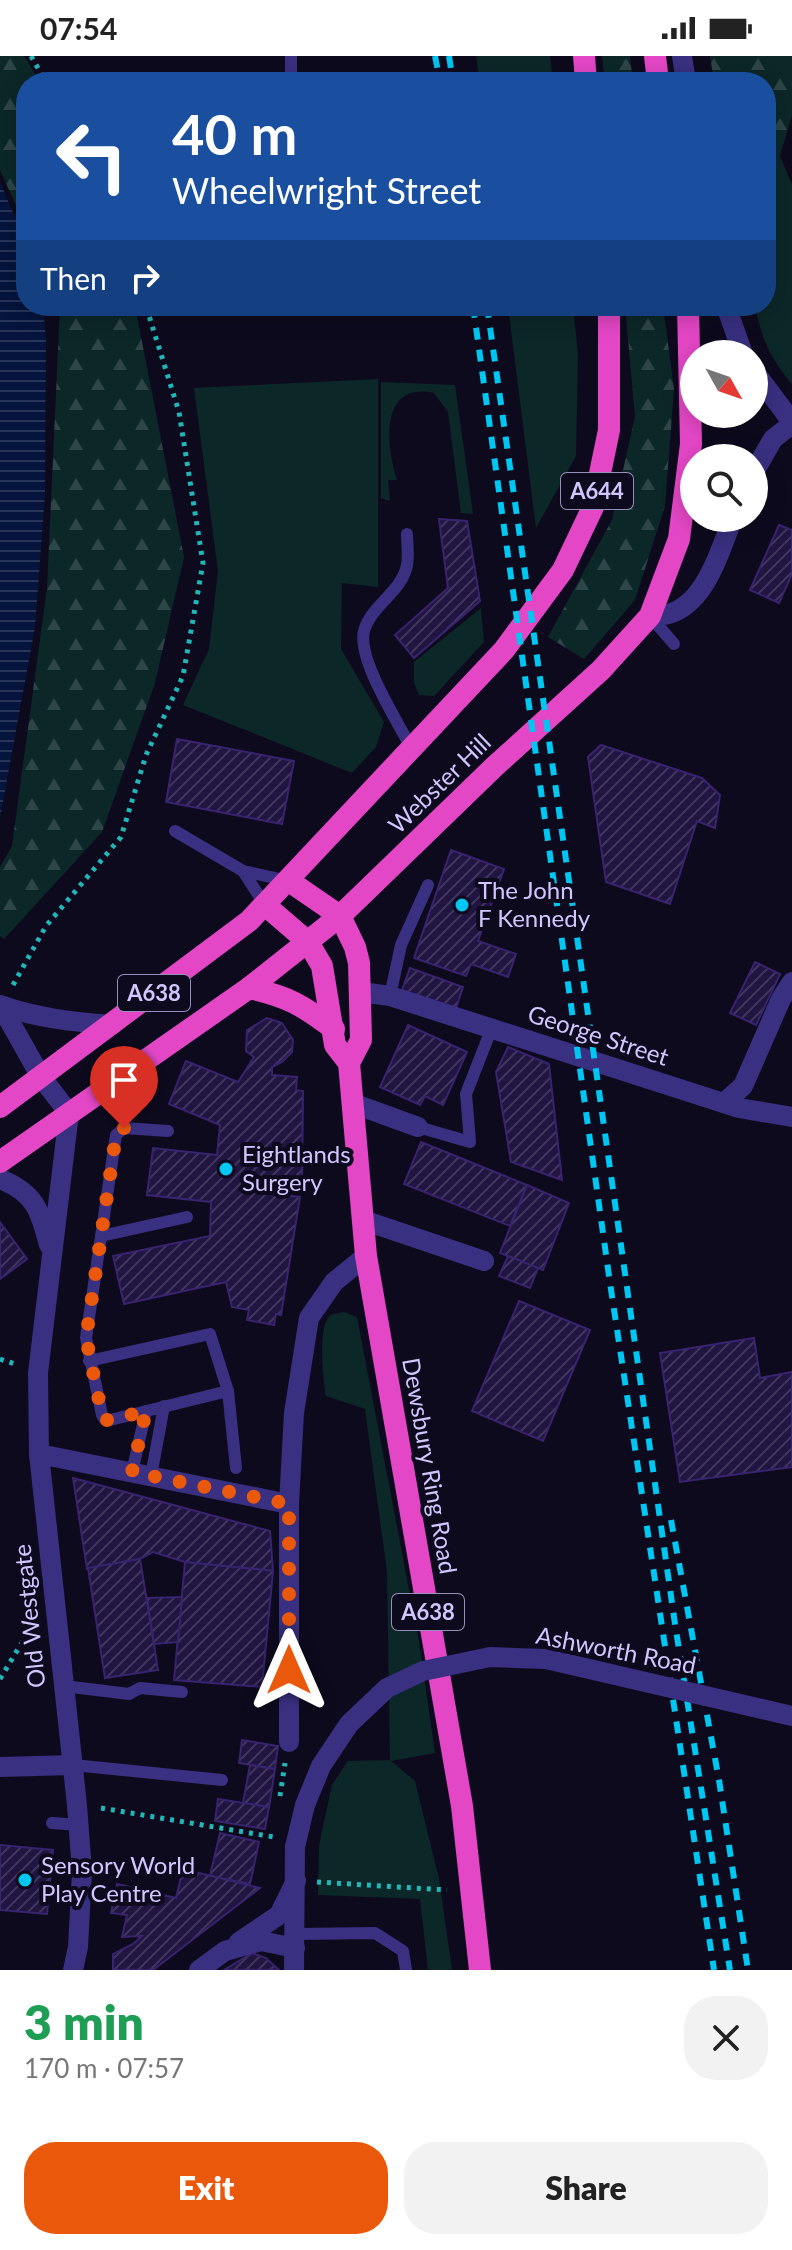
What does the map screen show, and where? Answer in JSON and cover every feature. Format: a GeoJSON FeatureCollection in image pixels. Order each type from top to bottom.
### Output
{"type":"FeatureCollection","features":[{"type":"Feature","properties":{"kind":"highway","name":"Webster Hill"},"geometry":{"type":"LineString","coordinates":[[0,1107],[249,921],[504,650],[563,570],[593,507],[609,430],[609,316]]}},
{"type":"Feature","properties":{"kind":"highway","name":"Webster Hill"},"geometry":{"type":"LineString","coordinates":[[0,1162],[249,988],[340,916],[494,767],[601,670],[650,616],[679,539],[691,444],[688,316]]}},
{"type":"Feature","properties":{"kind":"highway"},"geometry":{"type":"LineString","coordinates":[[289,881],[340,916]]}},
{"type":"Feature","properties":{"kind":"highway","name":"A638"},"geometry":{"type":"LineString","coordinates":[[265,905],[308,942],[322,966],[335,1045],[349,1063]]}},
{"type":"Feature","properties":{"kind":"highway","name":"A638"},"geometry":{"type":"LineString","coordinates":[[340,916],[355,947],[361,992],[361,1040],[349,1063],[366,1256]]}},
{"type":"Feature","properties":{"kind":"highway"},"geometry":{"type":"LineString","coordinates":[[249,988],[284,996],[303,1005],[334,1029]]}},
{"type":"Feature","properties":{"kind":"highway","name":"Dewsbury Ring Road"},"geometry":{"type":"LineString","coordinates":[[366,1256],[459,1790],[480,1970]]}},
{"type":"Feature","properties":{"kind":"street"},"geometry":{"type":"LineString","coordinates":[[730,316],[738,340]]}},
{"type":"Feature","properties":{"kind":"street"},"geometry":{"type":"LineString","coordinates":[[768,390],[792,423],[773,439],[768,448]]}},
{"type":"Feature","properties":{"kind":"street"},"geometry":{"type":"LineString","coordinates":[[650,616],[664,617],[681,611],[693,599],[706,582],[727,532]]}},
{"type":"Feature","properties":{"kind":"street"},"geometry":{"type":"LineString","coordinates":[[735,1112],[781,999],[792,982]]}},
{"type":"Feature","properties":{"kind":"street","name":"George Street"},"geometry":{"type":"LineString","coordinates":[[361,992],[390,996],[735,1112],[792,1117]]}},
{"type":"Feature","properties":{"kind":"street"},"geometry":{"type":"LineString","coordinates":[[1,1005],[72,1022],[112,1025]]}},
{"type":"Feature","properties":{"kind":"street"},"geometry":{"type":"LineString","coordinates":[[1,1005],[41,1077],[69,1113]]}},
{"type":"Feature","properties":{"kind":"street"},"geometry":{"type":"LineString","coordinates":[[352,1103],[418,1127]]}},
{"type":"Feature","properties":{"kind":"street","name":"Old Westgate"},"geometry":{"type":"LineString","coordinates":[[69,1113],[38,1373],[39,1454],[82,1872],[78,1947],[73,1970]]}},
{"type":"Feature","properties":{"kind":"street","name":"Old Westgate"},"geometry":{"type":"LineString","coordinates":[[0,1179],[16,1186],[35,1201],[52,1256]]}},
{"type":"Feature","properties":{"kind":"street"},"geometry":{"type":"LineString","coordinates":[[363,1220],[484,1261]]}},
{"type":"Feature","properties":{"kind":"street"},"geometry":{"type":"LineString","coordinates":[[289,1742],[289,1504],[294,1413],[309,1318],[334,1282],[366,1256]]}},
{"type":"Feature","properties":{"kind":"street"},"geometry":{"type":"LineString","coordinates":[[39,1454],[289,1504]]}},
{"type":"Feature","properties":{"kind":"street","name":"Ashworth Road"},"geometry":{"type":"LineString","coordinates":[[294,1970],[295,1847],[305,1805],[321,1766],[349,1724],[387,1688],[423,1671],[490,1657],[546,1659],[792,1716]]}},
{"type":"Feature","properties":{"kind":"street"},"geometry":{"type":"LineString","coordinates":[[0,1767],[73,1765]]}},
{"type":"Feature","properties":{"kind":"street"},"geometry":{"type":"LineString","coordinates":[[199,1970],[279,1915],[296,1881]]}},
{"type":"Feature","properties":{"kind":"street"},"geometry":{"type":"LineString","coordinates":[[225,1951],[261,1941],[295,1941]]}},
{"type":"Feature","properties":{"kind":"lane"},"geometry":{"type":"LineString","coordinates":[[407,534],[407,564],[403,575],[368,623],[364,650],[412,750]]}},
{"type":"Feature","properties":{"kind":"lane"},"geometry":{"type":"LineString","coordinates":[[650,616],[674,644]]}},
{"type":"Feature","properties":{"kind":"lane"},"geometry":{"type":"LineString","coordinates":[[175,831],[243,871],[289,881]]}},
{"type":"Feature","properties":{"kind":"lane"},"geometry":{"type":"LineString","coordinates":[[243,871],[265,905]]}},
{"type":"Feature","properties":{"kind":"lane"},"geometry":{"type":"LineString","coordinates":[[390,996],[401,945],[428,885]]}},
{"type":"Feature","properties":{"kind":"lane"},"geometry":{"type":"LineString","coordinates":[[418,1127],[470,1142],[466,1094],[491,1030]]}},
{"type":"Feature","properties":{"kind":"lane"},"geometry":{"type":"LineString","coordinates":[[168,1131],[124,1128],[116,1135],[86,1338],[89,1361],[105,1420],[228,1391]]}},
{"type":"Feature","properties":{"kind":"lane"},"geometry":{"type":"LineString","coordinates":[[101,1236],[187,1217]]}},
{"type":"Feature","properties":{"kind":"lane"},"geometry":{"type":"LineString","coordinates":[[89,1361],[203,1333],[210,1334],[228,1391],[236,1468]]}},
{"type":"Feature","properties":{"kind":"lane"},"geometry":{"type":"LineString","coordinates":[[141,1474],[164,1406]]}},
{"type":"Feature","properties":{"kind":"lane"},"geometry":{"type":"LineString","coordinates":[[141,1474],[146,1411]]}},
{"type":"Feature","properties":{"kind":"lane"},"geometry":{"type":"LineString","coordinates":[[64,1686],[129,1694],[140,1688],[182,1692]]}},
{"type":"Feature","properties":{"kind":"lane"},"geometry":{"type":"LineString","coordinates":[[73,1765],[222,1780]]}},
{"type":"Feature","properties":{"kind":"lane"},"geometry":{"type":"LineString","coordinates":[[52,1823],[78,1815]]}},
{"type":"Feature","properties":{"kind":"lane"},"geometry":{"type":"LineString","coordinates":[[295,1941],[375,1933],[403,1951],[406,1970]]}},
{"type":"Feature","properties":{"kind":"path"},"geometry":{"type":"LineString","coordinates":[[1,1005],[46,926],[121,837],[146,755],[183,676],[203,563],[179,412],[149,316]]}},
{"type":"Feature","properties":{"kind":"path"},"geometry":{"type":"LineString","coordinates":[[0,1679],[34,1623]]}},
{"type":"Feature","properties":{"kind":"path"},"geometry":{"type":"LineString","coordinates":[[78,1815],[274,1837]]}},
{"type":"Feature","properties":{"kind":"path"},"geometry":{"type":"LineString","coordinates":[[296,1881],[472,1891]]}},
{"type":"Feature","properties":{"kind":"green space"},"geometry":{"type":"Polygon","coordinates":[[[0,56],[24,56],[34,72],[16,72],[16,206],[0,170],[0,56]]]}},
{"type":"Feature","properties":{"kind":"green space"},"geometry":{"type":"Polygon","coordinates":[[[476,56],[550,56],[552,72],[478,72],[476,56]]]}},
{"type":"Feature","properties":{"kind":"green space"},"geometry":{"type":"Polygon","coordinates":[[[602,56],[630,56],[632,72],[604,72],[602,56]]]}},
{"type":"Feature","properties":{"kind":"green space"},"geometry":{"type":"Polygon","coordinates":[[[710,56],[792,56],[792,115],[780,156],[776,154],[776,72],[712,72],[710,56]]]}},
{"type":"Feature","properties":{"kind":"green space"},"geometry":{"type":"Polygon","coordinates":[[[776,154],[780,156],[792,185],[792,384],[768,348],[768,340],[765,340],[757,316],[776,316],[776,154]]]}},
{"type":"Feature","properties":{"kind":"green space"},"geometry":{"type":"Polygon","coordinates":[[[60,316],[137,316],[184,557],[155,683],[102,832],[4,939],[0,936],[0,867],[12,846],[47,588],[60,316]]]}},
{"type":"Feature","properties":{"kind":"green space"},"geometry":{"type":"Polygon","coordinates":[[[509,316],[574,316],[578,354],[576,456],[536,528],[509,316]]]}},
{"type":"Feature","properties":{"kind":"green space"},"geometry":{"type":"Polygon","coordinates":[[[626,316],[664,316],[674,389],[665,506],[635,600],[584,659],[548,637],[612,520],[635,416],[626,316]]]}},
{"type":"Feature","properties":{"kind":"green space"},"geometry":{"type":"Polygon","coordinates":[[[378,379],[378,587],[342,583],[341,649],[384,722],[376,747],[352,773],[183,705],[209,649],[218,571],[194,388],[378,379]]]}},
{"type":"Feature","properties":{"kind":"green space"},"geometry":{"type":"Polygon","coordinates":[[[381,382],[455,385],[473,514],[461,513],[448,412],[434,393],[416,392],[403,397],[395,407],[389,435],[397,480],[388,480],[390,501],[381,498],[381,382]]]}},
{"type":"Feature","properties":{"kind":"green space"},"geometry":{"type":"Polygon","coordinates":[[[481,608],[484,642],[434,696],[419,695],[414,683],[414,662],[481,608]]]}},
{"type":"Feature","properties":{"kind":"green space"},"geometry":{"type":"Polygon","coordinates":[[[344,1312],[357,1317],[419,1642],[435,1753],[391,1761],[415,1781],[439,1879],[452,1970],[428,1970],[420,1899],[318,1895],[319,1845],[332,1785],[348,1761],[390,1760],[387,1572],[365,1409],[326,1396],[324,1378],[324,1329],[331,1315],[344,1312]]]}},
{"type":"Feature","properties":{"kind":"water"},"geometry":{"type":"Polygon","coordinates":[[[0,182],[16,220],[16,316],[44,316],[46,342],[45,494],[35,627],[0,818],[0,182]]]}},
{"type":"Feature","properties":{"kind":"building"},"geometry":{"type":"Polygon","coordinates":[[[439,519],[467,521],[480,601],[414,658],[395,635],[448,588],[439,519]]]}},
{"type":"Feature","properties":{"kind":"building"},"geometry":{"type":"Polygon","coordinates":[[[779,525],[792,530],[792,574],[779,603],[750,590],[779,525]]]}},
{"type":"Feature","properties":{"kind":"building"},"geometry":{"type":"Polygon","coordinates":[[[177,739],[294,761],[282,824],[166,802],[177,739]]]}},
{"type":"Feature","properties":{"kind":"building"},"geometry":{"type":"Polygon","coordinates":[[[601,745],[702,778],[720,795],[715,828],[697,821],[670,904],[606,882],[588,757],[601,745]]]}},
{"type":"Feature","properties":{"kind":"building","name":"The John F Kennedy"},"geometry":{"type":"Polygon","coordinates":[[[451,850],[504,869],[478,941],[516,954],[508,977],[471,964],[466,976],[414,958],[451,850]]]}},
{"type":"Feature","properties":{"kind":"building"},"geometry":{"type":"Polygon","coordinates":[[[755,962],[780,974],[756,1025],[730,1013],[755,962]]]}},
{"type":"Feature","properties":{"kind":"building"},"geometry":{"type":"Polygon","coordinates":[[[410,968],[463,987],[456,1008],[402,990],[410,968]]]}},
{"type":"Feature","properties":{"kind":"building","name":"Eightlands Surgery"},"geometry":{"type":"Polygon","coordinates":[[[267,1018],[282,1023],[293,1040],[292,1052],[272,1067],[272,1075],[297,1077],[296,1090],[303,1091],[302,1184],[293,1182],[291,1196],[300,1197],[281,1315],[276,1314],[274,1325],[247,1320],[249,1310],[232,1307],[226,1282],[124,1304],[113,1256],[210,1236],[211,1202],[147,1195],[153,1148],[217,1155],[220,1125],[169,1104],[186,1061],[238,1082],[254,1057],[246,1051],[247,1030],[267,1018]]]}},
{"type":"Feature","properties":{"kind":"building"},"geometry":{"type":"Polygon","coordinates":[[[408,1025],[467,1052],[443,1105],[425,1096],[420,1105],[380,1087],[408,1025]]]}},
{"type":"Feature","properties":{"kind":"building"},"geometry":{"type":"Polygon","coordinates":[[[508,1047],[549,1064],[562,1180],[511,1162],[496,1072],[508,1047]]]}},
{"type":"Feature","properties":{"kind":"building"},"geometry":{"type":"Polygon","coordinates":[[[421,1142],[527,1185],[510,1226],[404,1184],[421,1142]]]}},
{"type":"Feature","properties":{"kind":"building"},"geometry":{"type":"Polygon","coordinates":[[[527,1185],[569,1203],[543,1270],[500,1253],[527,1185]]]}},
{"type":"Feature","properties":{"kind":"building"},"geometry":{"type":"Polygon","coordinates":[[[0,1222],[27,1259],[0,1279],[0,1222]]]}},
{"type":"Feature","properties":{"kind":"building"},"geometry":{"type":"Polygon","coordinates":[[[508,1256],[538,1268],[530,1288],[499,1276],[508,1256]]]}},
{"type":"Feature","properties":{"kind":"building"},"geometry":{"type":"Polygon","coordinates":[[[519,1301],[590,1330],[543,1441],[472,1411],[519,1301]]]}},
{"type":"Feature","properties":{"kind":"building"},"geometry":{"type":"Polygon","coordinates":[[[754,1338],[760,1378],[792,1372],[792,1467],[680,1482],[660,1353],[754,1338]]]}},
{"type":"Feature","properties":{"kind":"building"},"geometry":{"type":"Polygon","coordinates":[[[73,1478],[270,1531],[273,1571],[185,1562],[153,1552],[140,1559],[87,1569],[73,1478]]]}},
{"type":"Feature","properties":{"kind":"building"},"geometry":{"type":"Polygon","coordinates":[[[140,1559],[158,1670],[105,1678],[88,1568],[140,1559]]]}},
{"type":"Feature","properties":{"kind":"building"},"geometry":{"type":"Polygon","coordinates":[[[185,1562],[273,1571],[262,1687],[174,1680],[185,1562]]]}},
{"type":"Feature","properties":{"kind":"building"},"geometry":{"type":"Polygon","coordinates":[[[182,1597],[178,1642],[154,1644],[147,1598],[182,1597]]]}},
{"type":"Feature","properties":{"kind":"building"},"geometry":{"type":"Polygon","coordinates":[[[242,1740],[278,1746],[275,1769],[239,1763],[242,1740]]]}},
{"type":"Feature","properties":{"kind":"building"},"geometry":{"type":"Polygon","coordinates":[[[250,1765],[275,1769],[269,1807],[243,1803],[250,1765]]]}},
{"type":"Feature","properties":{"kind":"building"},"geometry":{"type":"Polygon","coordinates":[[[218,1799],[269,1807],[265,1829],[215,1821],[218,1799]]]}},
{"type":"Feature","properties":{"kind":"building"},"geometry":{"type":"Polygon","coordinates":[[[220,1833],[259,1842],[250,1884],[210,1876],[220,1833]]]}},
{"type":"Feature","properties":{"kind":"building","name":"Sensory World Play Centre"},"geometry":{"type":"Polygon","coordinates":[[[0,1845],[53,1850],[47,1914],[0,1910],[0,1845]]]}},
{"type":"Feature","properties":{"kind":"building"},"geometry":{"type":"Polygon","coordinates":[[[183,1869],[260,1888],[153,1970],[113,1970],[113,1954],[142,1936],[122,1937],[127,1915],[111,1913],[117,1884],[176,1898],[183,1869]]]}},
{"type":"Feature","properties":{"kind":"building"},"geometry":{"type":"Polygon","coordinates":[[[252,1953],[266,1958],[279,1970],[224,1970],[252,1953]]]}},
{"type":"Feature","properties":{"kind":"railway"},"geometry":{"type":"LineString","coordinates":[[435,56],[438,72]]}},
{"type":"Feature","properties":{"kind":"railway"},"geometry":{"type":"LineString","coordinates":[[449,56],[451,72]]}},
{"type":"Feature","properties":{"kind":"railway"},"geometry":{"type":"LineString","coordinates":[[474,316],[610,1283],[714,1970]]}},
{"type":"Feature","properties":{"kind":"railway"},"geometry":{"type":"LineString","coordinates":[[488,316],[675,1624],[730,1970]]}},
{"type":"Feature","properties":{"kind":"railway"},"geometry":{"type":"LineString","coordinates":[[671,1520],[719,1780],[748,1970]]}},
{"type":"Feature","properties":{"kind":"place","name":"The John F Kennedy"},"geometry":{"type":"Point","coordinates":[462,905]}},
{"type":"Feature","properties":{"kind":"place","name":"Eightlands Surgery"},"geometry":{"type":"Point","coordinates":[226,1169]}},
{"type":"Feature","properties":{"kind":"place","name":"Sensory World Play Centre"},"geometry":{"type":"Point","coordinates":[25,1880]}},
{"type":"Feature","properties":{"kind":"route"},"geometry":{"type":"LineString","coordinates":[[124,1128],[116,1135],[86,1338],[102,1415],[105,1420],[110,1420],[146,1411],[132,1472],[289,1504],[289,1670]]}}]}
